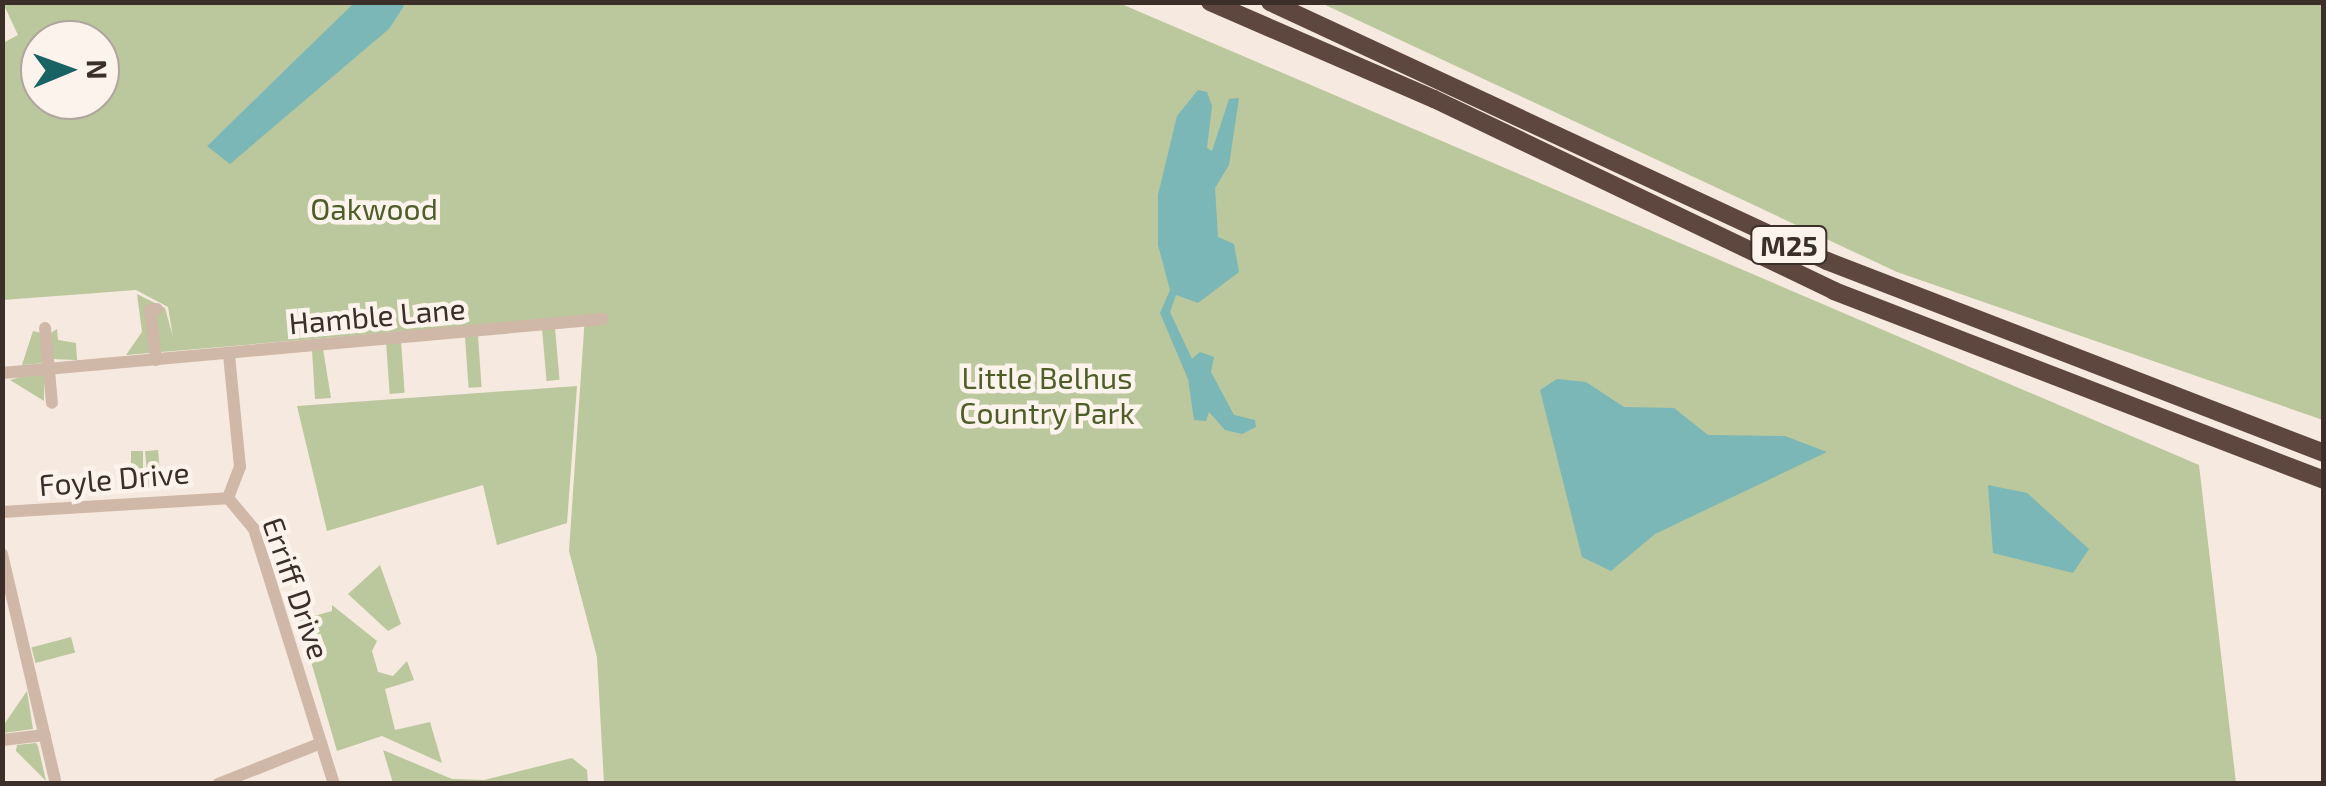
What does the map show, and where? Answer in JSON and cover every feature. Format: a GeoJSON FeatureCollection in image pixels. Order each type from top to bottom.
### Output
{"type":"FeatureCollection","features":[{"type":"Feature","properties":{"kind":"highway","name":"M25"},"geometry":{"type":"LineString","coordinates":[[1210,2],[1420,92],[1834,290],[2324,480]]}},
{"type":"Feature","properties":{"kind":"highway","name":"M25"},"geometry":{"type":"LineString","coordinates":[[1270,2],[1827,261],[2324,453]]}},
{"type":"Feature","properties":{"kind":"street"},"geometry":{"type":"LineString","coordinates":[[149,310],[156,360]]}},
{"type":"Feature","properties":{"kind":"street","name":"Hamble Lane"},"geometry":{"type":"LineString","coordinates":[[2,373],[603,320]]}},
{"type":"Feature","properties":{"kind":"street"},"geometry":{"type":"LineString","coordinates":[[47,328],[53,402]]}},
{"type":"Feature","properties":{"kind":"street","name":"Erriff Drive"},"geometry":{"type":"LineString","coordinates":[[229,354],[240,467],[228,498],[254,528],[334,784]]}},
{"type":"Feature","properties":{"kind":"street","name":"Foyle Drive"},"geometry":{"type":"LineString","coordinates":[[2,512],[228,498]]}},
{"type":"Feature","properties":{"kind":"street"},"geometry":{"type":"LineString","coordinates":[[2,554],[56,784]]}},
{"type":"Feature","properties":{"kind":"street"},"geometry":{"type":"LineString","coordinates":[[2,740],[45,735]]}},
{"type":"Feature","properties":{"kind":"street"},"geometry":{"type":"LineString","coordinates":[[218,784],[321,742]]}},
{"type":"Feature","properties":{"kind":"green space","name":"Little Belhus Country Park"},"geometry":{"type":"Polygon","coordinates":[[[3,3],[355,3],[207,146],[390,28],[406,3],[1119,3],[2199,465],[2236,783],[604,783],[597,657],[569,551],[585,316],[126,355],[142,332],[137,294],[165,308],[173,337],[168,307],[136,290],[3,300],[3,43],[18,35],[3,3]]]}},
{"type":"Feature","properties":{"kind":"green space"},"geometry":{"type":"Polygon","coordinates":[[[1321,3],[2323,3],[2323,420],[1897,272],[1321,3]]]}},
{"type":"Feature","properties":{"kind":"green space"},"geometry":{"type":"Polygon","coordinates":[[[555,328],[560,380],[547,381],[542,329],[555,328]]]}},
{"type":"Feature","properties":{"kind":"green space"},"geometry":{"type":"Polygon","coordinates":[[[57,329],[58,340],[76,343],[77,360],[51,359],[49,334],[57,329]]]}},
{"type":"Feature","properties":{"kind":"green space"},"geometry":{"type":"Polygon","coordinates":[[[33,331],[41,333],[44,363],[22,365],[33,331]]]}},
{"type":"Feature","properties":{"kind":"green space"},"geometry":{"type":"Polygon","coordinates":[[[478,336],[482,387],[469,388],[465,337],[478,336]]]}},
{"type":"Feature","properties":{"kind":"green space"},"geometry":{"type":"Polygon","coordinates":[[[401,341],[405,393],[390,394],[386,342],[401,341]]]}},
{"type":"Feature","properties":{"kind":"green space"},"geometry":{"type":"Polygon","coordinates":[[[323,349],[331,398],[315,399],[312,350],[323,349]]]}},
{"type":"Feature","properties":{"kind":"green space"},"geometry":{"type":"Polygon","coordinates":[[[34,373],[44,374],[44,401],[10,380],[34,373]]]}},
{"type":"Feature","properties":{"kind":"green space"},"geometry":{"type":"Polygon","coordinates":[[[577,386],[567,523],[497,545],[483,485],[327,531],[297,406],[577,386]]]}},
{"type":"Feature","properties":{"kind":"green space"},"geometry":{"type":"Polygon","coordinates":[[[158,450],[161,487],[148,488],[145,451],[158,450]]]}},
{"type":"Feature","properties":{"kind":"green space"},"geometry":{"type":"Polygon","coordinates":[[[131,451],[143,451],[143,490],[131,490],[131,451]]]}},
{"type":"Feature","properties":{"kind":"green space"},"geometry":{"type":"Polygon","coordinates":[[[380,565],[401,624],[388,631],[348,594],[380,565]]]}},
{"type":"Feature","properties":{"kind":"green space"},"geometry":{"type":"Polygon","coordinates":[[[332,605],[377,641],[372,651],[378,672],[393,676],[407,661],[414,680],[385,689],[395,730],[430,722],[442,763],[382,736],[337,751],[299,620],[332,611],[332,605]]]}},
{"type":"Feature","properties":{"kind":"green space"},"geometry":{"type":"Polygon","coordinates":[[[71,637],[75,652],[36,663],[31,648],[71,637]]]}},
{"type":"Feature","properties":{"kind":"green space"},"geometry":{"type":"Polygon","coordinates":[[[27,691],[33,729],[3,733],[3,726],[27,691]]]}},
{"type":"Feature","properties":{"kind":"green space"},"geometry":{"type":"Polygon","coordinates":[[[36,743],[46,781],[16,751],[17,745],[36,743]]]}},
{"type":"Feature","properties":{"kind":"green space"},"geometry":{"type":"Polygon","coordinates":[[[383,750],[452,779],[484,780],[572,758],[587,770],[588,783],[393,783],[383,750]]]}},
{"type":"Feature","properties":{"kind":"water"},"geometry":{"type":"Polygon","coordinates":[[[355,2],[406,3],[390,28],[230,164],[207,146],[355,2]]]}},
{"type":"Feature","properties":{"kind":"water"},"geometry":{"type":"Polygon","coordinates":[[[1198,90],[1207,92],[1212,106],[1207,148],[1212,151],[1229,99],[1239,98],[1229,165],[1215,188],[1218,237],[1234,244],[1239,272],[1198,303],[1176,295],[1170,312],[1192,359],[1200,352],[1214,357],[1211,372],[1234,415],[1255,420],[1256,427],[1242,434],[1225,430],[1209,412],[1206,421],[1194,420],[1188,379],[1160,313],[1170,290],[1158,245],[1158,195],[1177,116],[1198,90]]]}},
{"type":"Feature","properties":{"kind":"water"},"geometry":{"type":"Polygon","coordinates":[[[1557,379],[1586,382],[1624,407],[1674,408],[1708,435],[1785,436],[1827,452],[1655,534],[1611,571],[1582,557],[1540,390],[1557,379]]]}},
{"type":"Feature","properties":{"kind":"water"},"geometry":{"type":"Polygon","coordinates":[[[1988,485],[2027,493],[2089,549],[2073,573],[1993,553],[1988,485]]]}},
{"type":"Feature","properties":{"kind":"park label","name":"Oakwood"},"geometry":{"type":"Point","coordinates":[374,208]}}]}
